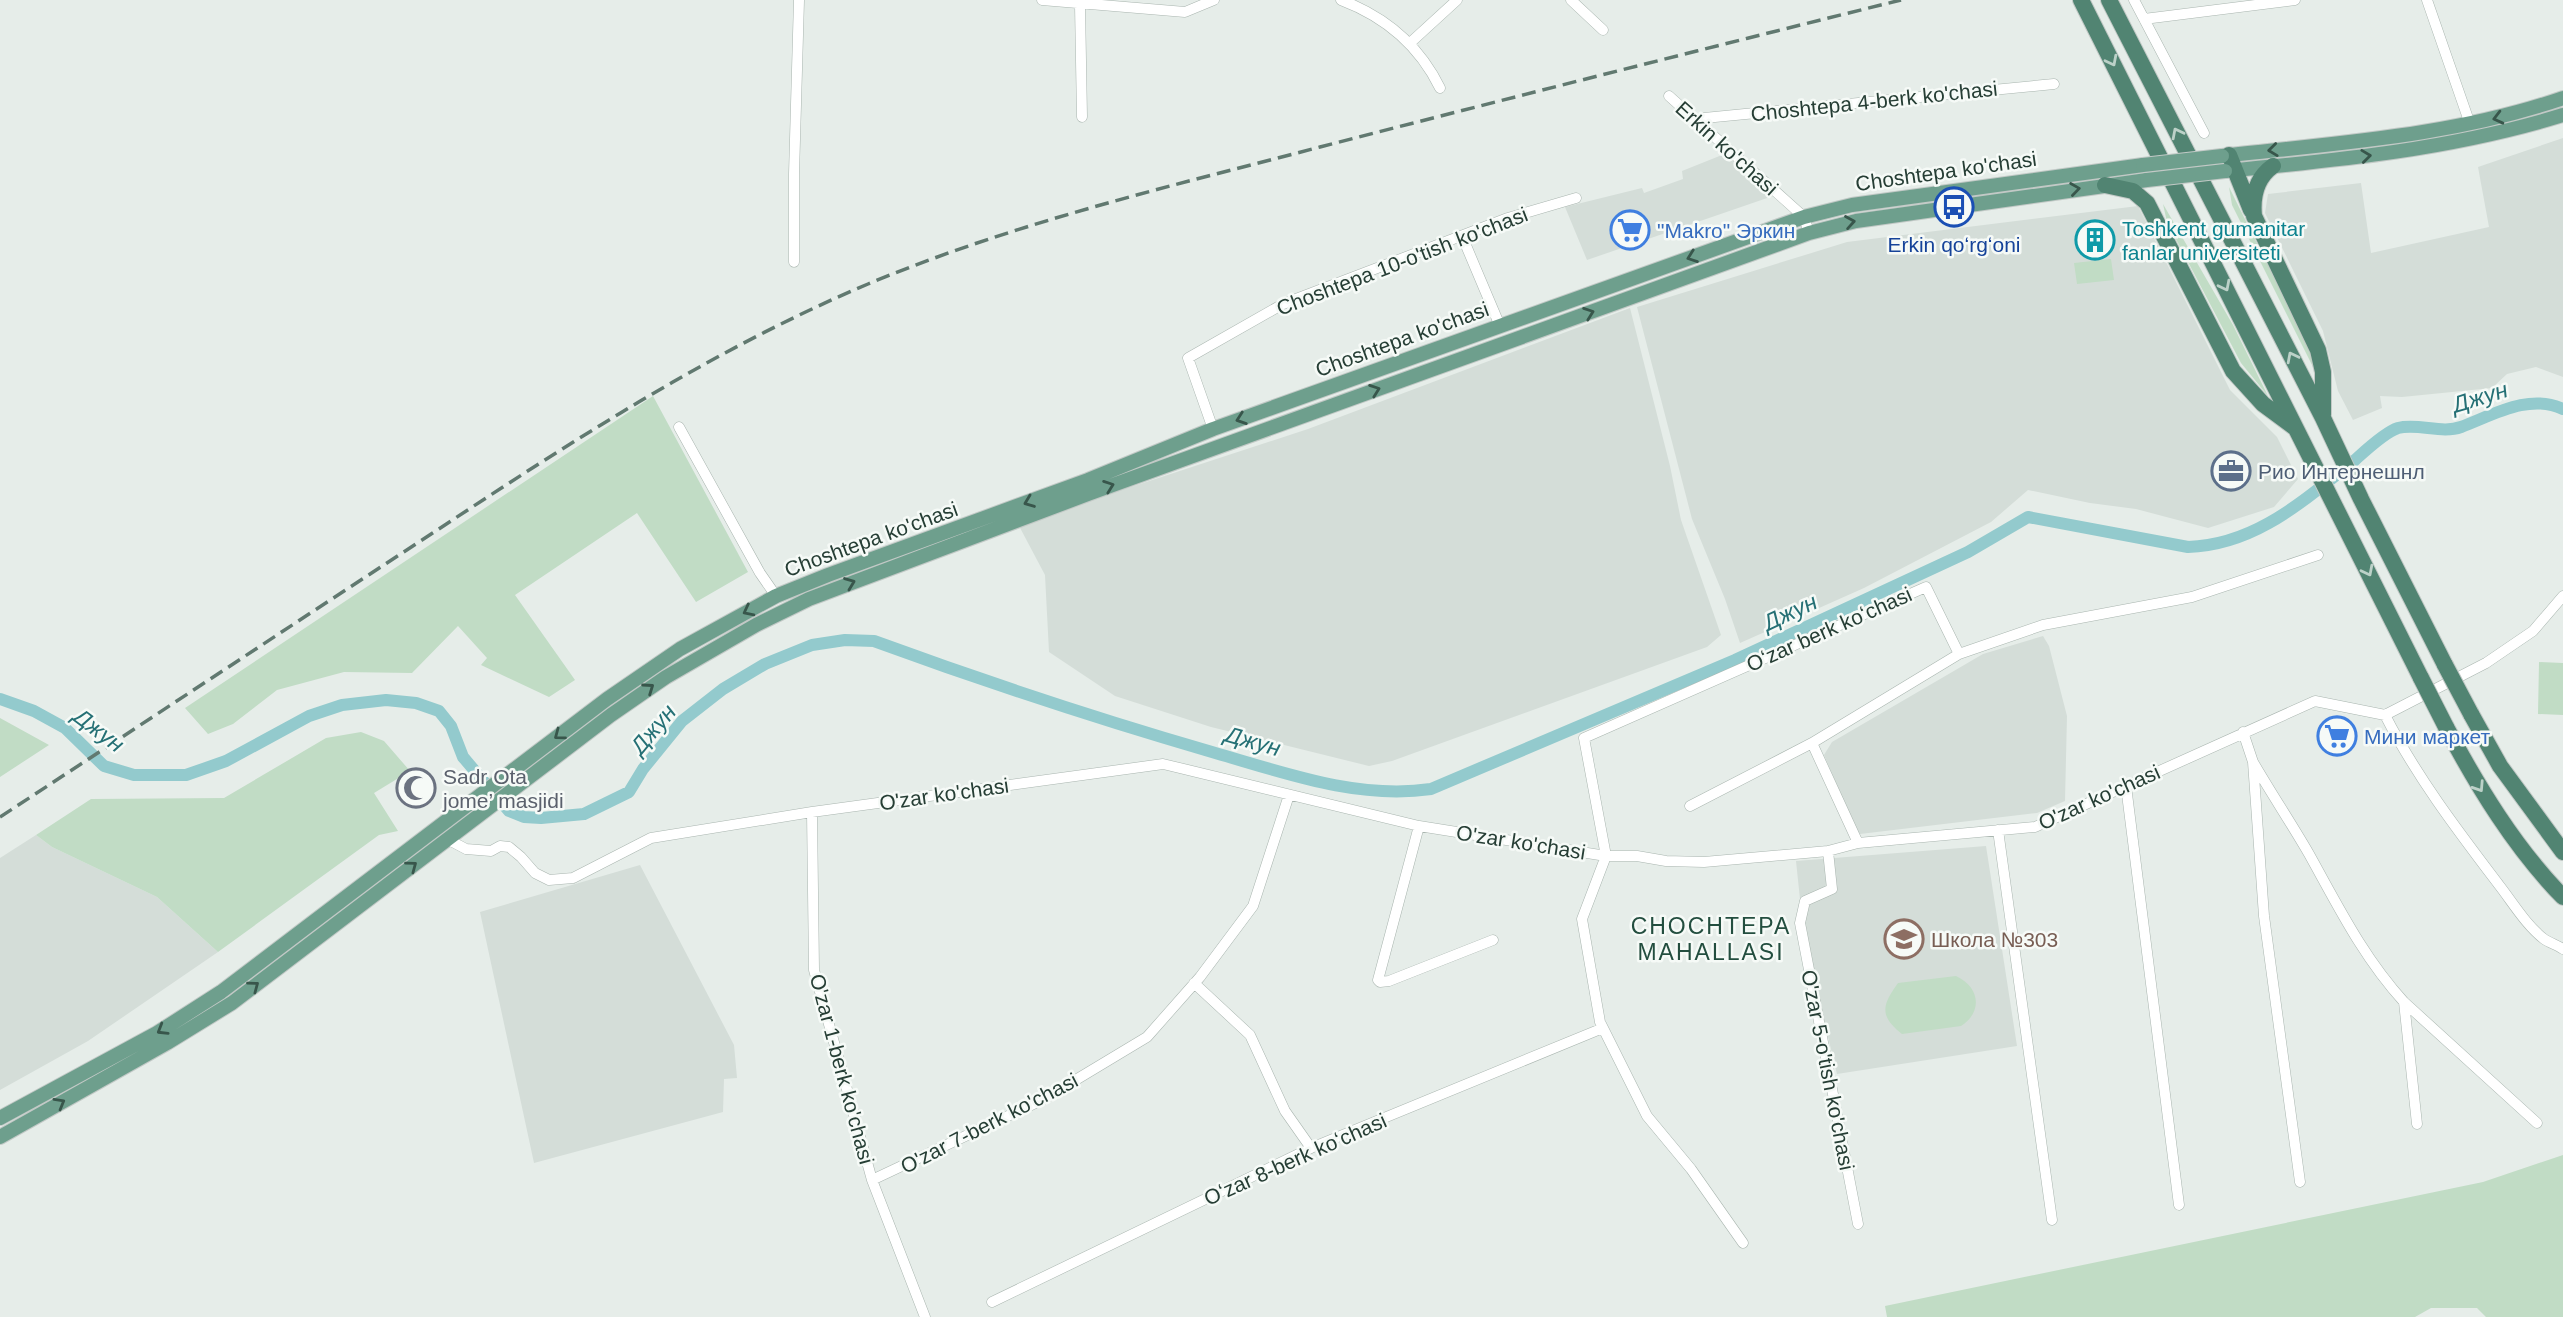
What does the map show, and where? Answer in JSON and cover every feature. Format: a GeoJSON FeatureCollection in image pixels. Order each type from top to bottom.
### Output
{"type":"FeatureCollection","features":[{"type":"Feature","properties":{"kind":"highway"},"geometry":{"type":"LineString","coordinates":[[2081,0],[2470,773],[2490,804],[2563,897]]}},
{"type":"Feature","properties":{"kind":"highway"},"geometry":{"type":"LineString","coordinates":[[2109,0],[2323,418],[2470,714],[2500,766],[2563,852]]}},
{"type":"Feature","properties":{"kind":"highway"},"geometry":{"type":"LineString","coordinates":[[2227,163],[2318,350],[2323,372],[2323,418]]}},
{"type":"Feature","properties":{"kind":"highway"},"geometry":{"type":"LineString","coordinates":[[2254,216],[2253,200],[2258,184],[2273,166]]}},
{"type":"Feature","properties":{"kind":"highway"},"geometry":{"type":"LineString","coordinates":[[2105,185],[2133,191],[2147,203],[2233,371],[2263,404],[2298,429]]}},
{"type":"Feature","properties":{"kind":"main road","name":"Choshtepa ko'chasi"},"geometry":{"type":"LineString","coordinates":[[529,767],[666,677],[756,625],[809,599],[1088,494],[1810,233],[1856,221],[2147,180],[2227,163],[2470,124],[2563,99]]}},
{"type":"Feature","properties":{"kind":"main road","name":"Choshtepa ko'chasi"},"geometry":{"type":"LineString","coordinates":[[5,1115],[190,1013],[249,972],[356,890],[460,820],[529,767],[607,699],[680,649],[776,596],[828,575],[1088,480],[1213,429],[1804,217],[1852,205],[2143,165],[2227,163],[2273,166],[2426,148],[2498,133],[2563,115]]}},
{"type":"Feature","properties":{"kind":"main road"},"geometry":{"type":"LineString","coordinates":[[1305,397],[1311,413]]}},
{"type":"Feature","properties":{"kind":"main road","name":"Choshtepa ko'chasi"},"geometry":{"type":"LineString","coordinates":[[0,1137],[232,1003],[447,839],[460,820]]}},
{"type":"Feature","properties":{"kind":"main road"},"geometry":{"type":"LineString","coordinates":[[5,1115],[18,1127]]}},
{"type":"Feature","properties":{"kind":"street"},"geometry":{"type":"LineString","coordinates":[[794,262],[799,0]]}},
{"type":"Feature","properties":{"kind":"street"},"geometry":{"type":"LineString","coordinates":[[1042,0],[1185,12],[1214,0]]}},
{"type":"Feature","properties":{"kind":"street"},"geometry":{"type":"LineString","coordinates":[[1341,0],[1398,30],[1429,65],[1440,88]]}},
{"type":"Feature","properties":{"kind":"street"},"geometry":{"type":"LineString","coordinates":[[1410,43],[1457,0]]}},
{"type":"Feature","properties":{"kind":"street"},"geometry":{"type":"LineString","coordinates":[[1571,0],[1603,30]]}},
{"type":"Feature","properties":{"kind":"street"},"geometry":{"type":"LineString","coordinates":[[2134,0],[2204,133]]}},
{"type":"Feature","properties":{"kind":"street"},"geometry":{"type":"LineString","coordinates":[[2144,19],[2295,0]]}},
{"type":"Feature","properties":{"kind":"street"},"geometry":{"type":"LineString","coordinates":[[2427,0],[2470,124]]}},
{"type":"Feature","properties":{"kind":"street"},"geometry":{"type":"LineString","coordinates":[[1076,2],[1082,117]]}},
{"type":"Feature","properties":{"kind":"street","name":"Choshtepa 4-berk ko'chasi"},"geometry":{"type":"LineString","coordinates":[[1694,119],[2054,83]]}},
{"type":"Feature","properties":{"kind":"street","name":"Erkin ko'chasi"},"geometry":{"type":"LineString","coordinates":[[1669,96],[1804,217],[1810,233]]}},
{"type":"Feature","properties":{"kind":"street","name":"Choshtepa 10-o'tish ko'chasi"},"geometry":{"type":"LineString","coordinates":[[1213,429],[1188,358],[1283,304],[1508,218],[1576,198]]}},
{"type":"Feature","properties":{"kind":"street"},"geometry":{"type":"LineString","coordinates":[[1462,236],[1500,326]]}},
{"type":"Feature","properties":{"kind":"street"},"geometry":{"type":"LineString","coordinates":[[678,427],[760,573],[776,596]]}},
{"type":"Feature","properties":{"kind":"street"},"geometry":{"type":"LineString","coordinates":[[1690,806],[1812,743],[1959,654],[2043,625],[2192,597],[2318,555]]}},
{"type":"Feature","properties":{"kind":"street","name":"Oʻzar berk koʻchasi"},"geometry":{"type":"LineString","coordinates":[[1606,856],[1584,738],[1926,587],[1959,654]]}},
{"type":"Feature","properties":{"kind":"street"},"geometry":{"type":"LineString","coordinates":[[2563,596],[2533,631],[2486,663],[2385,715],[2398,741],[2441,807],[2527,922],[2544,938],[2563,949]]}},
{"type":"Feature","properties":{"kind":"street","name":"O'zar ko'chasi"},"geometry":{"type":"LineString","coordinates":[[447,839],[466,849],[491,850],[500,846],[509,847],[536,873],[549,880],[573,878],[651,838],[812,812],[1163,764],[1419,826],[1606,856],[1704,862],[1828,851],[1858,843],[2035,827],[2315,701],[2385,715]]}},
{"type":"Feature","properties":{"kind":"street"},"geometry":{"type":"LineString","coordinates":[[2243,732],[2253,762],[2367,957],[2404,1002],[2537,1123]]}},
{"type":"Feature","properties":{"kind":"street"},"geometry":{"type":"LineString","coordinates":[[1812,743],[1858,843]]}},
{"type":"Feature","properties":{"kind":"street"},"geometry":{"type":"LineString","coordinates":[[2253,762],[2264,916],[2301,1182]]}},
{"type":"Feature","properties":{"kind":"street"},"geometry":{"type":"LineString","coordinates":[[2126,786],[2179,1205]]}},
{"type":"Feature","properties":{"kind":"street","name":"O'zar 7-berk ko'chasi"},"geometry":{"type":"LineString","coordinates":[[872,1180],[1044,1099],[1147,1037],[1194,983],[1254,905],[1289,795]]}},
{"type":"Feature","properties":{"kind":"street","name":"O'zar 1-berk ko'chasi"},"geometry":{"type":"LineString","coordinates":[[812,812],[814,970],[872,1180],[925,1317]]}},
{"type":"Feature","properties":{"kind":"street"},"geometry":{"type":"LineString","coordinates":[[1419,826],[1378,980],[1389,981],[1493,940]]}},
{"type":"Feature","properties":{"kind":"street"},"geometry":{"type":"LineString","coordinates":[[1998,830],[2052,1220]]}},
{"type":"Feature","properties":{"kind":"street","name":"O'zar 5-o'tish ko'chasi"},"geometry":{"type":"LineString","coordinates":[[1828,851],[1832,889],[1805,901],[1800,923],[1858,1224]]}},
{"type":"Feature","properties":{"kind":"street"},"geometry":{"type":"LineString","coordinates":[[1606,856],[1582,919],[1603,1028],[1647,1116],[1691,1169],[1743,1243]]}},
{"type":"Feature","properties":{"kind":"street"},"geometry":{"type":"LineString","coordinates":[[1194,983],[1250,1035],[1285,1111],[1311,1148]]}},
{"type":"Feature","properties":{"kind":"street"},"geometry":{"type":"LineString","coordinates":[[2404,1002],[2417,1124]]}},
{"type":"Feature","properties":{"kind":"street","name":"Oʻzar 8-berk koʻchasi"},"geometry":{"type":"LineString","coordinates":[[992,1302],[1311,1148],[1603,1028]]}},
{"type":"Feature","properties":{"kind":"shaded area"},"geometry":{"type":"Polygon","coordinates":[[[2563,138],[2563,377],[2536,367],[2507,374],[2492,388],[2402,397],[2380,396],[2382,408],[2353,420],[2338,391],[2323,331],[2265,213],[2268,194],[2361,183],[2371,253],[2489,227],[2478,167],[2563,138]]]}},
{"type":"Feature","properties":{"kind":"shaded area"},"geometry":{"type":"Polygon","coordinates":[[[1722,155],[1730,156],[1773,196],[1587,260],[1565,207],[1642,188],[1644,193],[1683,179],[1682,171],[1722,155]]]}},
{"type":"Feature","properties":{"kind":"shaded area"},"geometry":{"type":"Polygon","coordinates":[[[2138,206],[2230,390],[2277,437],[2298,479],[2274,507],[2208,528],[2136,509],[2028,490],[1991,522],[1864,588],[1740,643],[1692,519],[1637,307],[1847,242],[2138,206]]]}},
{"type":"Feature","properties":{"kind":"shaded area"},"geometry":{"type":"Polygon","coordinates":[[[1630,308],[1681,520],[1721,635],[1707,647],[1392,761],[1369,766],[1211,727],[1115,696],[1049,652],[1045,575],[1018,524],[1308,429],[1630,308]]]}},
{"type":"Feature","properties":{"kind":"shaded area"},"geometry":{"type":"Polygon","coordinates":[[[2043,636],[2049,646],[2067,716],[2065,801],[2037,813],[1860,834],[1824,755],[1832,742],[1983,654],[2043,636]]]}},
{"type":"Feature","properties":{"kind":"shaded area"},"geometry":{"type":"Polygon","coordinates":[[[36,835],[52,847],[157,897],[218,952],[88,1041],[0,1090],[0,858],[36,835]]]}},
{"type":"Feature","properties":{"kind":"shaded area","name":"Школа №303"},"geometry":{"type":"Polygon","coordinates":[[[1986,846],[2017,1046],[1837,1074],[1814,979],[1796,861],[1986,846]]]}},
{"type":"Feature","properties":{"kind":"shaded area"},"geometry":{"type":"Polygon","coordinates":[[[640,865],[734,1045],[737,1078],[724,1079],[723,1112],[534,1163],[480,912],[640,865]]]}},
{"type":"Feature","properties":{"kind":"green space"},"geometry":{"type":"Polygon","coordinates":[[[2229,187],[2311,352],[2316,373],[2232,205],[2229,187]]]}},
{"type":"Feature","properties":{"kind":"green space"},"geometry":{"type":"Polygon","coordinates":[[[2163,204],[2233,325],[2268,396],[2241,363],[2167,222],[2163,204]]]}},
{"type":"Feature","properties":{"kind":"green space"},"geometry":{"type":"Polygon","coordinates":[[[2111,259],[2114,280],[2077,284],[2074,263],[2111,259]]]}},
{"type":"Feature","properties":{"kind":"green space"},"geometry":{"type":"Polygon","coordinates":[[[653,396],[748,572],[696,602],[637,513],[515,595],[575,680],[549,697],[481,665],[487,658],[458,626],[412,673],[344,672],[277,690],[233,724],[208,734],[185,708],[653,396]]]}},
{"type":"Feature","properties":{"kind":"green space"},"geometry":{"type":"Polygon","coordinates":[[[2539,662],[2563,663],[2563,715],[2538,714],[2539,662]]]}},
{"type":"Feature","properties":{"kind":"green space"},"geometry":{"type":"Polygon","coordinates":[[[0,718],[49,745],[0,777],[0,718]]]}},
{"type":"Feature","properties":{"kind":"green space"},"geometry":{"type":"Polygon","coordinates":[[[361,732],[384,741],[410,771],[374,793],[398,831],[379,835],[218,952],[157,897],[52,847],[36,835],[91,799],[224,798],[326,738],[361,732]]]}},
{"type":"Feature","properties":{"kind":"green space"},"geometry":{"type":"Polygon","coordinates":[[[1956,976],[1970,986],[1976,1000],[1973,1014],[1961,1026],[1902,1034],[1889,1022],[1886,1004],[1898,983],[1956,976]]]}},
{"type":"Feature","properties":{"kind":"green space"},"geometry":{"type":"Polygon","coordinates":[[[2563,1155],[2563,1317],[2486,1317],[2477,1308],[2431,1308],[2415,1317],[1887,1317],[1885,1306],[2483,1182],[2563,1155]]]}},
{"type":"Feature","properties":{"kind":"waterway","name":"Джун"},"geometry":{"type":"LineString","coordinates":[[0,699],[34,711],[65,728],[104,766],[134,775],[186,775],[226,761],[309,716],[342,705],[386,700],[416,703],[439,711],[451,726],[463,757],[509,811],[524,817],[541,818],[584,814],[629,792],[643,769],[682,721],[723,689],[765,664],[812,645],[845,640],[874,641],[1084,713],[1293,775],[1375,791],[1431,789],[1735,660],[1968,552],[2028,517],[2188,547],[2213,544],[2236,538],[2278,518],[2381,438],[2398,428],[2454,429],[2524,404],[2537,403],[2563,409]]}},
{"type":"Feature","properties":{"kind":"railway"},"geometry":{"type":"LineString","coordinates":[[0,817],[584,435],[751,339],[868,284],[979,242],[1148,192],[1901,0]]}},
{"type":"Feature","properties":{"kind":"place","name":"Erkin qoʻrgʻoni"},"geometry":{"type":"Point","coordinates":[1954,207]}},
{"type":"Feature","properties":{"kind":"place","name":"\"Makro\" Эркин"},"geometry":{"type":"Point","coordinates":[1630,230]}},
{"type":"Feature","properties":{"kind":"place","name":"Toshkent gumanitar fanlar universiteti"},"geometry":{"type":"Point","coordinates":[2095,240]}},
{"type":"Feature","properties":{"kind":"place","name":"Рио Интернешнл"},"geometry":{"type":"Point","coordinates":[2231,471]}},
{"type":"Feature","properties":{"kind":"place","name":"Мини маркет"},"geometry":{"type":"Point","coordinates":[2337,736]}},
{"type":"Feature","properties":{"kind":"place","name":"Sadr Ota jome’ masjidi"},"geometry":{"type":"Point","coordinates":[416,788]}},
{"type":"Feature","properties":{"kind":"place","name":"Школа №303"},"geometry":{"type":"Point","coordinates":[1904,939]}},
{"type":"Feature","properties":{"kind":"district","name":"CHOCHTEPA MAHALLASI"},"geometry":{"type":"Point","coordinates":[1711,939]}}]}
